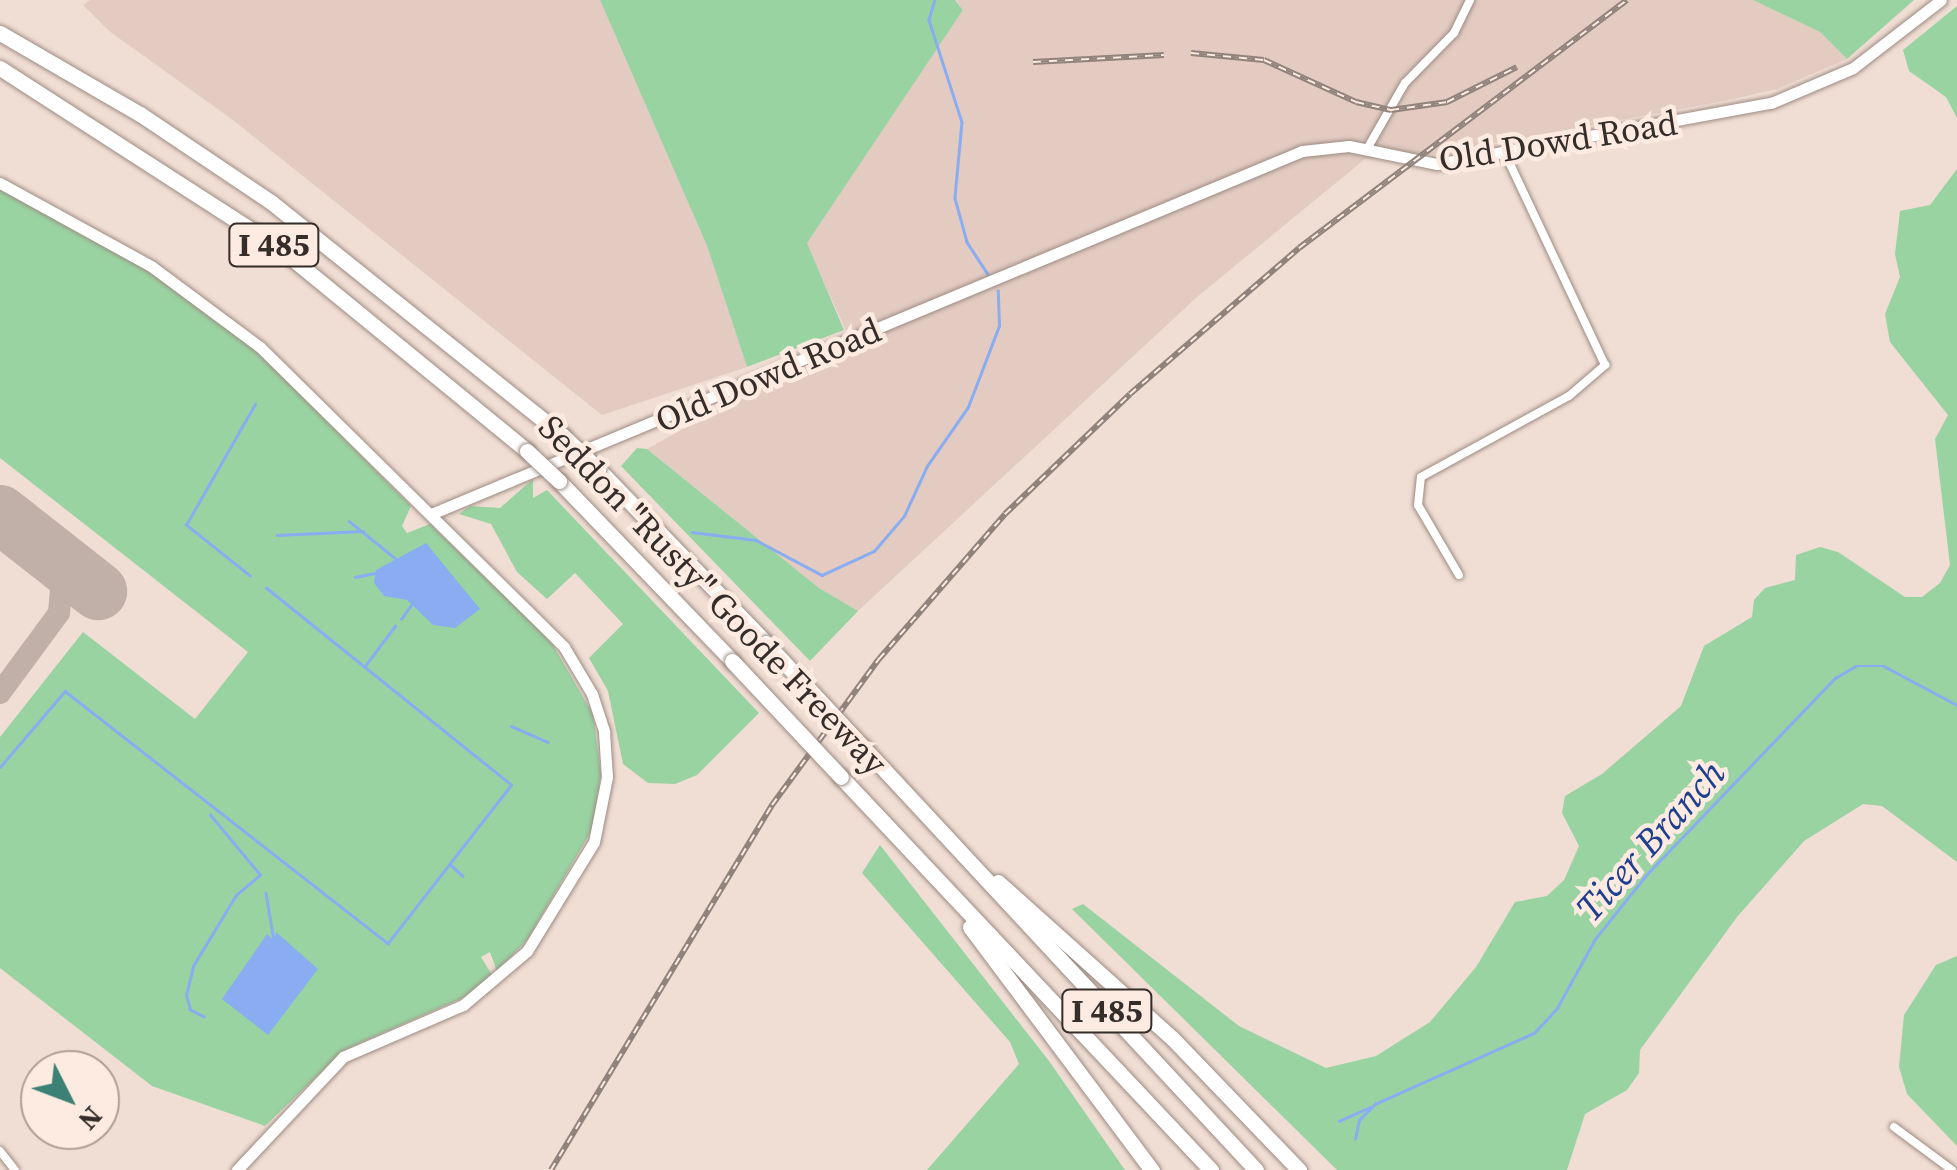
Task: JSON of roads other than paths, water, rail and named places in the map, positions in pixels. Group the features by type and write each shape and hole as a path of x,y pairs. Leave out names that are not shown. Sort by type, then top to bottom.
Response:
{"highway":[{"name":"Seddon \"Rusty\" Goode Freeway","path":"0,33 140,114 270,202 562,436 766,643 1256,1170"},
{"name":"Seddon \"Rusty\" Goode Freeway","path":"0,68 151,160 278,247 559,481 1211,1170"},
{"path":"961,850 1173,1039 1298,1168"},
{"path":"923,864 1152,1170"}],"street":[{"path":"1367,149 1406,83 1454,34 1470,0"},
{"name":"Old Dowd Road","path":"432,514 1289,155 1325,146 1367,149 1436,164 1792,96 1871,58 1941,0"},
{"path":"1459,575 1418,505 1421,477 1569,396 1605,365 1505,153"},
{"path":"0,182 150,266 230,322 432,514 564,647 584,678 606,753 601,820 576,877 498,981 463,1005 358,1048 296,1103 237,1170"},
{"path":"1894,1127 1952,1170"},
{"path":"0,1152 15,1170"}],"water":[{"path":"426,543 480,609 455,628 433,625 407,600 384,596 374,583 376,570"},
{"path":"276,932 318,969 268,1035 222,999 267,934 274,941"}],"waterway":[{"path":"935,0 929,20 962,122 955,198 967,242 988,274"},
{"path":"692,532 756,540 822,575 874,551 904,516 927,466 968,407 999,326 998,291"},
{"path":"250,576 186,525 255,404"},
{"path":"349,521 395,558"},
{"path":"277,535 363,531"},
{"path":"355,577 375,573"},
{"path":"0,767 65,691 388,943 511,785 266,588"},
{"path":"401,619 412,604"},
{"path":"365,666 395,626"},
{"name":"Ticer Branch","path":"1355,1139 1359,1120 1375,1104 1534,1033 1557,1008 1595,939 1647,874 1835,678 1856,666 1884,666 1957,705"},
{"path":"511,726 548,742"},
{"path":"204,1017 190,1010 186,995 193,966 236,895 260,875 210,815"},
{"path":"451,865 463,876"},
{"path":"266,893 274,941"},
{"path":"1339,1121 1370,1107"}],"railway":[{"path":"551,1170 772,805 879,659 1005,514 1130,394 1299,248 1627,0"},
{"path":"1191,53 1264,60 1356,102 1391,110 1447,102 1517,67"},
{"path":"1033,62 1164,55"}]}
